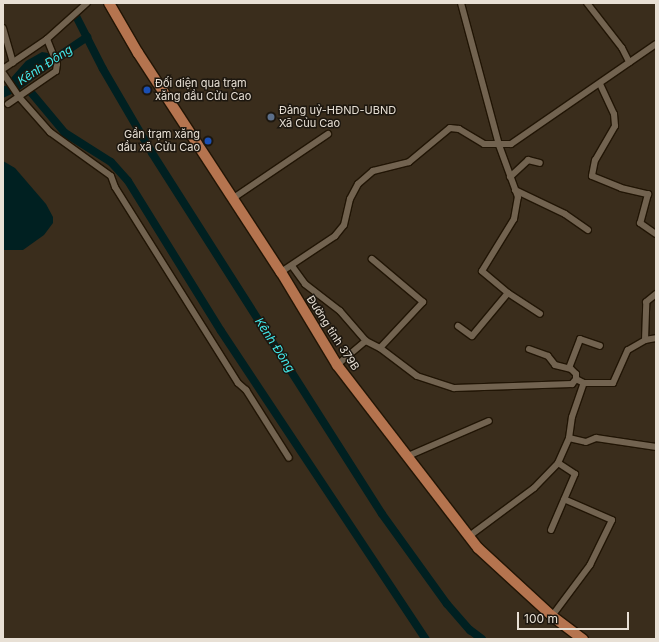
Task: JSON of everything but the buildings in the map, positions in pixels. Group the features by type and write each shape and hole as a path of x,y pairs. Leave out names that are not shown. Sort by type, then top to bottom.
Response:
{"main road":[{"name":"Đường tỉnh 379B","path":"110,3 138,53 281,272 337,365 408,456 468,537 552,616 583,639"}],"street":[{"path":"3,69 47,39 87,3"},
{"path":"461,3 499,145 518,197 514,219 482,271 508,293 540,314"},
{"path":"587,3 622,48 628,62"},
{"path":"3,28 13,63"},
{"path":"8,104 22,92 56,71 57,64 47,39"},
{"path":"281,272 335,236 344,226 350,199 358,184 373,171 409,162 450,128 459,129 484,144 511,144 656,44"},
{"path":"3,73 18,96 50,132 111,176 114,187 238,383 246,390 289,458"},
{"path":"600,84 614,114 615,126 595,160 592,176 621,188 648,194 640,223 656,234"},
{"path":"232,199 328,134"},
{"path":"510,177 528,160 540,164"},
{"path":"515,190 565,214 588,230"},
{"path":"372,259 423,302 380,348"},
{"path":"292,266 305,284 340,311 366,341 380,348 421,378 454,388 572,384 576,379 576,374 569,368 555,365 548,356 529,349"},
{"path":"458,326 472,336 508,293"},
{"path":"645,340 646,302 656,294"},
{"path":"576,379 584,383 613,383 628,350 645,340 656,338"},
{"path":"569,368 580,340 600,346"},
{"path":"337,365 366,341"},
{"path":"468,537 534,488 558,463 569,438 572,417 584,383"},
{"path":"408,456 489,421"},
{"path":"569,438 586,442 596,438 656,447"},
{"path":"551,530 575,474 558,463"},
{"path":"552,616 590,565 612,520 564,499"}],"water":[{"path":"42,52 48,53 56,63 18,91 3,98 3,87 13,81 11,78 26,61"},
{"path":"3,161 15,168 46,204 53,217 53,223 44,235 23,250 3,250"}],"waterway":[{"name":"Kênh Đông","path":"76,16 103,69 152,153 382,514 447,604 470,630 482,639"},
{"name":"Kênh Đông","path":"50,62 87,37"},
{"path":"29,90 65,133 111,162 128,181 221,331 426,639"}],"place":[{"name":"Đối diện qua trạm xăng dầu Cửu Cao","path":"147,90"},
{"name":"Đảng uỷ-HĐND-UBND Xã Củu Cao","path":"271,117"},
{"name":"Gần trạm xăng dầu xã Cửu Cao","path":"208,141"}]}
